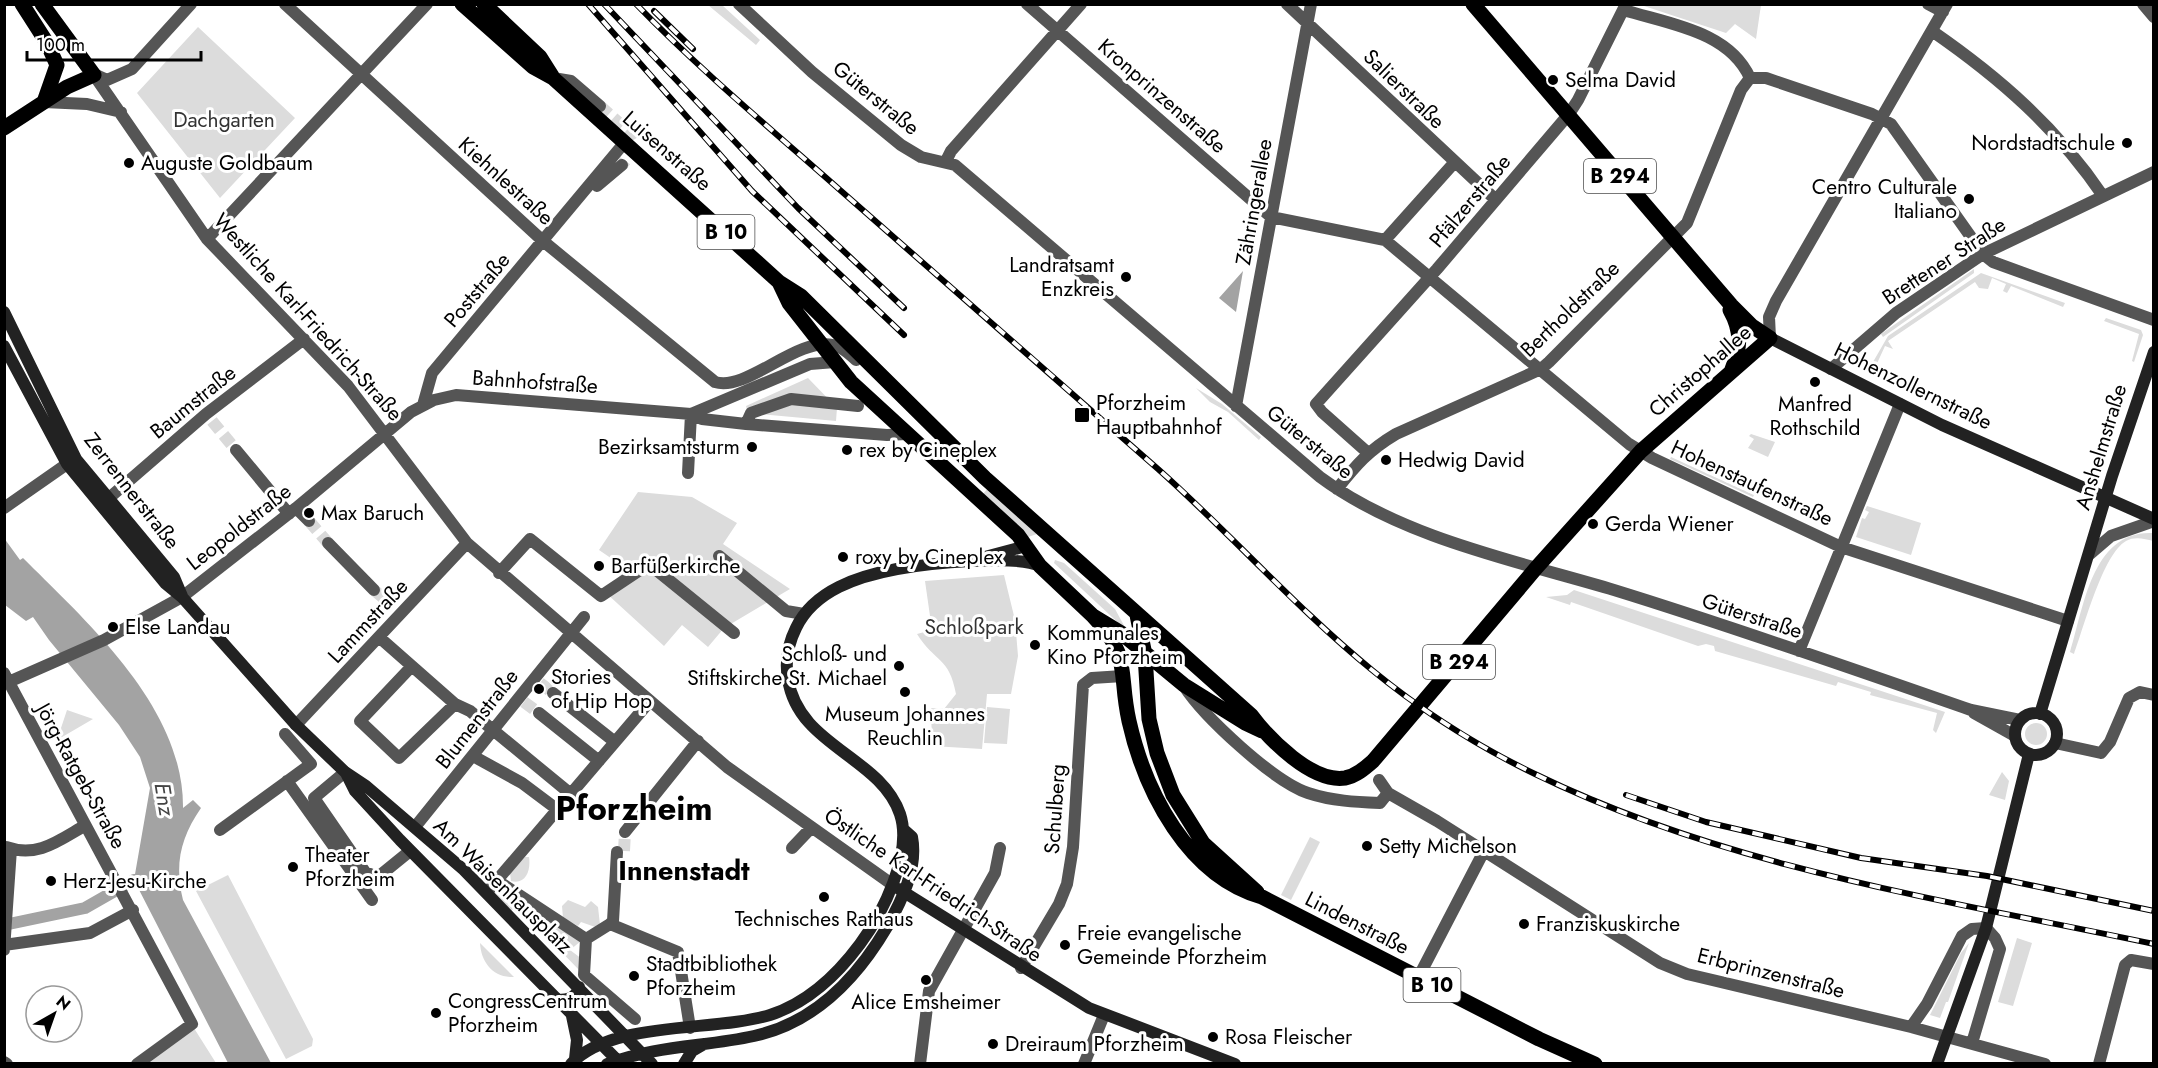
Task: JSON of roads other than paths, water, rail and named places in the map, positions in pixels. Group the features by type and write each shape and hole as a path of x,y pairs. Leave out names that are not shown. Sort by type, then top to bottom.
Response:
{"main road":[{"name":"Westliche Karl-Friedrich-Straße","path":"42,4 94,75"},
{"name":"Luisenstraße","path":"462,4 533,67 553,78 779,282 801,296 877,372"},
{"name":"Luisenstraße","path":"484,4 540,57 553,78"},
{"name":"Hohenzollernstraße","path":"1473,4 1717,290 1748,322 1770,338 1900,404 2154,520"},
{"path":"24,6 72,45"},
{"path":"24,6 57,64 45,102"},
{"path":"4,128 67,87 94,75"},
{"name":"Luisenstraße","path":"779,282 789,303 820,345"},
{"name":"Hohenzollernstraße","path":"1717,290 1735,319 1740,333 1738,352 1730,373"},
{"name":"Zerrennerstraße","path":"4,312 76,459 174,577 182,597"},
{"name":"Christophallee","path":"1264,731 1307,768 1330,777 1346,778 1373,761 1537,567 1641,451 1770,338"},
{"name":"B 10","path":"820,345 851,382 1010,528 1040,566 1093,616"},
{"name":"Zerrennerstraße","path":"4,346 67,464 165,583 182,597 296,725"},
{"name":"Anshelmstraße","path":"2040,714 2105,499 2154,352"},
{"name":"B 10","path":"877,372 958,453 1137,615 1145,655"},
{"path":"970,561 1026,546 1060,546"},
{"path":"572,1061 602,1044 627,1036 756,1019 805,999 838,970 861,944 892,885 899,864 903,829 895,804 880,783 822,737 798,709 789,684 787,662 793,633 804,614 829,593 868,576 903,568 970,561 1024,561 1040,566"},
{"name":"B 294","path":"1137,615 1251,714 1264,731"},
{"name":"B 294","path":"1093,616 1121,633 1176,679 1245,723 1264,731"},
{"name":"Lindenstraße","path":"1093,616 1119,649 1127,713 1140,757 1175,829 1208,868 1244,892 1262,897 1539,1039 1594,1064"},
{"name":"Lindenstraße","path":"1145,655 1146,696 1157,753 1185,817 1209,849 1262,897"},
{"path":"1146,696 1156,678 1161,676 1176,679 1190,674 1194,671 1194,664"},
{"path":"2040,714 2053,722 2057,734 2055,743 2043,754 2029,754 2020,748 2015,736 2020,720 2029,715 2040,714"},
{"name":"Am Waisenhausplatz","path":"296,725 345,772 414,827 487,892 652,1064"},
{"path":"1937,1064 1986,928 2029,754"},
{"name":"Am Waisenhausplatz","path":"345,772 355,791 410,851 602,1044 615,1062"},
{"path":"615,1062 641,1052 774,1030 815,1009 849,981 888,926 904,893 912,868 912,837 903,829"},
{"name":"Östliche Karl-Friedrich-Straße","path":"892,885 1021,968 1104,1015 1235,1064"},
{"path":"558,1000 568,1000 576,996 579,987"},
{"path":"571,1014 577,1040 572,1061"},
{"path":"684,1064 692,1052 705,1043"}],"street":[{"path":"94,75 107,80 132,69 191,4"},
{"name":"Kiehnlestraße","path":"285,4 543,241 715,382 730,384 801,350 820,345"},
{"path":"207,239 427,4"},
{"name":"Kronprinzenstraße","path":"1027,4 1271,217"},
{"path":"946,161 951,152 1081,4"},
{"name":"Salierstraße","path":"1287,4 1496,200"},
{"name":"Zähringerallee","path":"1236,406 1311,4"},
{"path":"1928,4 1945,8"},
{"path":"2143,4 2154,17"},
{"name":"Güterstraße","path":"744,6 812,72 902,146 921,157 946,161 955,165 1236,406 1337,489 1391,519 1799,651 1971,710 2020,720"},
{"path":"1625,7 1719,42 1738,57 1750,78 1766,78 1882,118 1901,135 1983,254 1996,264 2154,320"},
{"name":"Pfälzerstraße","path":"1316,404 1430,278 1569,114 1625,7"},
{"name":"Christophallee","path":"1770,338 1769,317 1776,301 1945,8"},
{"path":"1932,31 1976,62 2027,105 2073,155 2103,196"},
{"name":"Westliche Karl-Friedrich-Straße","path":"94,75 207,239 348,386 386,433 467,543 499,573 638,690"},
{"path":"553,78 572,81 600,106"},
{"name":"Bertholdstraße","path":"1337,489 1367,452 1396,434 1541,369 1689,219 1741,90 1750,78"},
{"path":"45,102 87,104 121,112"},
{"name":"Poststraße","path":"423,405 432,372 625,142"},
{"name":"Pfälzerstraße","path":"1385,240 1454,163"},
{"name":"Poststraße","path":"573,206 622,165"},
{"name":"Brettener Straße","path":"1831,369 1896,314 1983,254 2154,172"},
{"name":"Hohenstaufenstraße","path":"1271,217 1385,240 1641,451 1841,547 2068,621"},
{"name":"Baumstraße","path":"109,498 304,339"},
{"path":"810,364 819,353 820,345 839,346 877,372"},
{"name":"Bahnhofstraße","path":"692,414 810,364 834,362"},
{"name":"Bahnhofstraße","path":"386,433 423,405 456,395 692,414 702,419 746,424 887,435 906,434"},
{"path":"746,424 751,413 791,399 858,406"},
{"name":"Güterstraße","path":"1316,404 1367,452"},
{"path":"1799,651 1900,404"},
{"path":"688,473 692,414"},
{"name":"Leopoldstraße","path":"6,680 106,639 182,597 292,511 386,433"},
{"path":"236,450 292,511 309,521"},
{"path":"4,507 67,464"},
{"name":"Anshelmstraße","path":"2090,554 2111,536 2154,520"},
{"path":"499,573 530,539 602,596 649,564 734,633"},
{"path":"328,543 374,590"},
{"name":"Lammstraße","path":"296,725 380,638 398,611 467,543"},
{"path":"719,556 786,611 804,614"},
{"path":"570,634 584,617"},
{"name":"Blumenstraße","path":"414,827 537,681 570,634"},
{"path":"380,638 455,704 470,711 572,795"},
{"path":"412,666 360,721 399,758 455,704"},
{"name":"Schulberg","path":"1021,968 1059,903 1067,884 1073,847 1083,685 1092,678 1123,676"},
{"path":"1176,679 1203,712 1296,788 1333,799 1358,802 1380,803 1388,793"},
{"name":"Jörg-Ratgeb-Straße","path":"6,680 192,1023 137,1064"},
{"name":"Östliche Karl-Friedrich-Straße","path":"638,690 727,767 754,784 811,828 865,861 892,885"},
{"path":"2055,743 2101,753 2110,742 2129,698 2140,692 2154,695"},
{"path":"553,693 615,742"},
{"path":"487,892 650,701"},
{"name":"Güterstraße","path":"1971,710 2015,736"},
{"path":"539,713 599,761"},
{"path":"220,830 311,764 285,734"},
{"path":"625,832 698,741"},
{"path":"473,756 522,783 558,810"},
{"path":"522,783 535,765"},
{"path":"345,772 314,798 365,872 378,877 410,851"},
{"name":"Erbprinzenstraße","path":"1379,780 1388,793 1647,954 1678,970 1911,1027 2044,1064"},
{"path":"287,781 372,900"},
{"path":"4,950 8,848 33,852 45,849 84,826"},
{"path":"792,848 811,828"},
{"path":"920,1064 929,991 995,873 1000,848"},
{"path":"620,851 613,921 678,952 690,1028"},
{"path":"1418,978 1484,851"},
{"path":"498,881 586,939"},
{"path":"5,941 90,933 131,907"},
{"path":"586,939 615,921"},
{"path":"1911,1027 1927,1004 1962,936 1972,929 1986,928 1995,938 2000,949 1968,1042"},
{"path":"586,939 584,975 635,1019"},
{"path":"2099,1064 2125,965 2131,960 2154,964"},
{"path":"1084,1064 1104,1015"}],"water":[{"path":"1243,271 1236,312 1219,298"},
{"name":"Enz","path":"4,538 20,560 23,558 76,611 128,670 150,702 168,736 179,771 183,808 193,800 201,808 188,830 181,851 179,875 183,900 271,1063 228,1063 134,880 150,788 140,757 119,725 49,640 33,617 26,621 5,605"}],"waterway":[{"path":"4,925 85,908 134,880 150,880"}],"tunnel":[{"path":"600,106 629,132 635,142 631,153 622,165"},
{"path":"212,421 236,450"},
{"path":"309,521 328,543"},
{"path":"374,590 394,607"},
{"path":"540,683 553,693"},
{"path":"524,702 539,713"},
{"path":"624,851 625,832"}],"railway":[{"path":"588,4 752,191 904,335"},
{"path":"604,4 798,208 904,308"},
{"path":"636,4 736,99 1158,469 1344,646 1410,700 1450,727 1535,774 1608,806 1684,834 1838,878 2154,944"},
{"path":"654,11 693,49"},
{"path":"1626,795 1706,822 1861,858 1987,876 2154,911"}],"place":[{"name":"Selma David","path":"1553,80"},
{"name":"Nordstadtschule","path":"2127,143"},
{"name":"Auguste Goldbaum","path":"129,163"},
{"name":"Centro Culturale Italiano","path":"1969,199"},
{"name":"Landratsamt Enzkreis","path":"1126,277"},
{"name":"Manfred Rothschild","path":"1815,382"},
{"name":"Pforzheim Hauptbahnhof","path":"1082,415"},
{"name":"Bezirksamtsturm","path":"752,447"},
{"name":"rex by Cineplex","path":"847,450"},
{"name":"Hedwig David","path":"1386,460"},
{"name":"Max Baruch","path":"309,513"},
{"name":"Gerda Wiener","path":"1593,524"},
{"name":"roxy by Cineplex","path":"843,557"},
{"name":"Barfüßerkirche","path":"599,566"},
{"name":"Else Landau","path":"113,627"},
{"name":"Kommunales Kino Pforzheim","path":"1035,645"},
{"name":"Schloß- und Stiftskirche St. Michael","path":"899,666"},
{"name":"Stories of Hip Hop","path":"539,689"},
{"name":"Museum Johannes Reuchlin","path":"905,692"},
{"name":"Setty Michelson","path":"1367,846"},
{"name":"Theater Pforzheim","path":"293,867"},
{"name":"Herz-Jesu-Kirche","path":"51,881"},
{"name":"Technisches Rathaus","path":"824,897"},
{"name":"Franziskuskirche","path":"1524,924"},
{"name":"Freie evangelische Gemeinde Pforzheim","path":"1065,945"},
{"name":"Stadtbibliothek Pforzheim","path":"634,976"},
{"name":"Alice Emsheimer","path":"926,980"},
{"name":"CongressCentrum Pforzheim","path":"436,1013"},
{"name":"Rosa Fleischer","path":"1213,1037"},
{"name":"Dreiraum Pforzheim","path":"993,1044"}],"district":[{"name":"Pforzheim","path":"634,808"},
{"name":"Innenstadt","path":"684,870"}],"park label":[{"name":"Dachgarten","path":"224,120"},
{"name":"Schloßpark","path":"974,627"}]}
